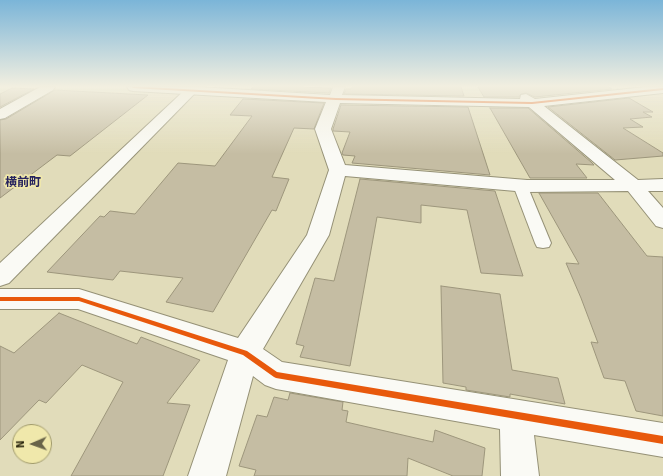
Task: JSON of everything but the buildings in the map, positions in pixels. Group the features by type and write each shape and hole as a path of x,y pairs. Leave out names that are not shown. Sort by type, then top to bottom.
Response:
{"street":[{"path":"0,115 10,109"},
{"path":"0,277 173,109"},
{"path":"207,476 245,353 318,235 338,170 323,129 331,109"},
{"path":"540,109 633,185 663,221"},
{"path":"338,170 520,185 663,185"},
{"path":"0,299 79,299 245,353 276,375 663,440"},
{"path":"516,416 520,476"}],"lane":[{"path":"520,185 543,243"}],"cycle path":[{"path":"0,299 79,299 245,353 276,375 663,440"}],"district":[{"name":"横前町","path":"23,183"}]}
